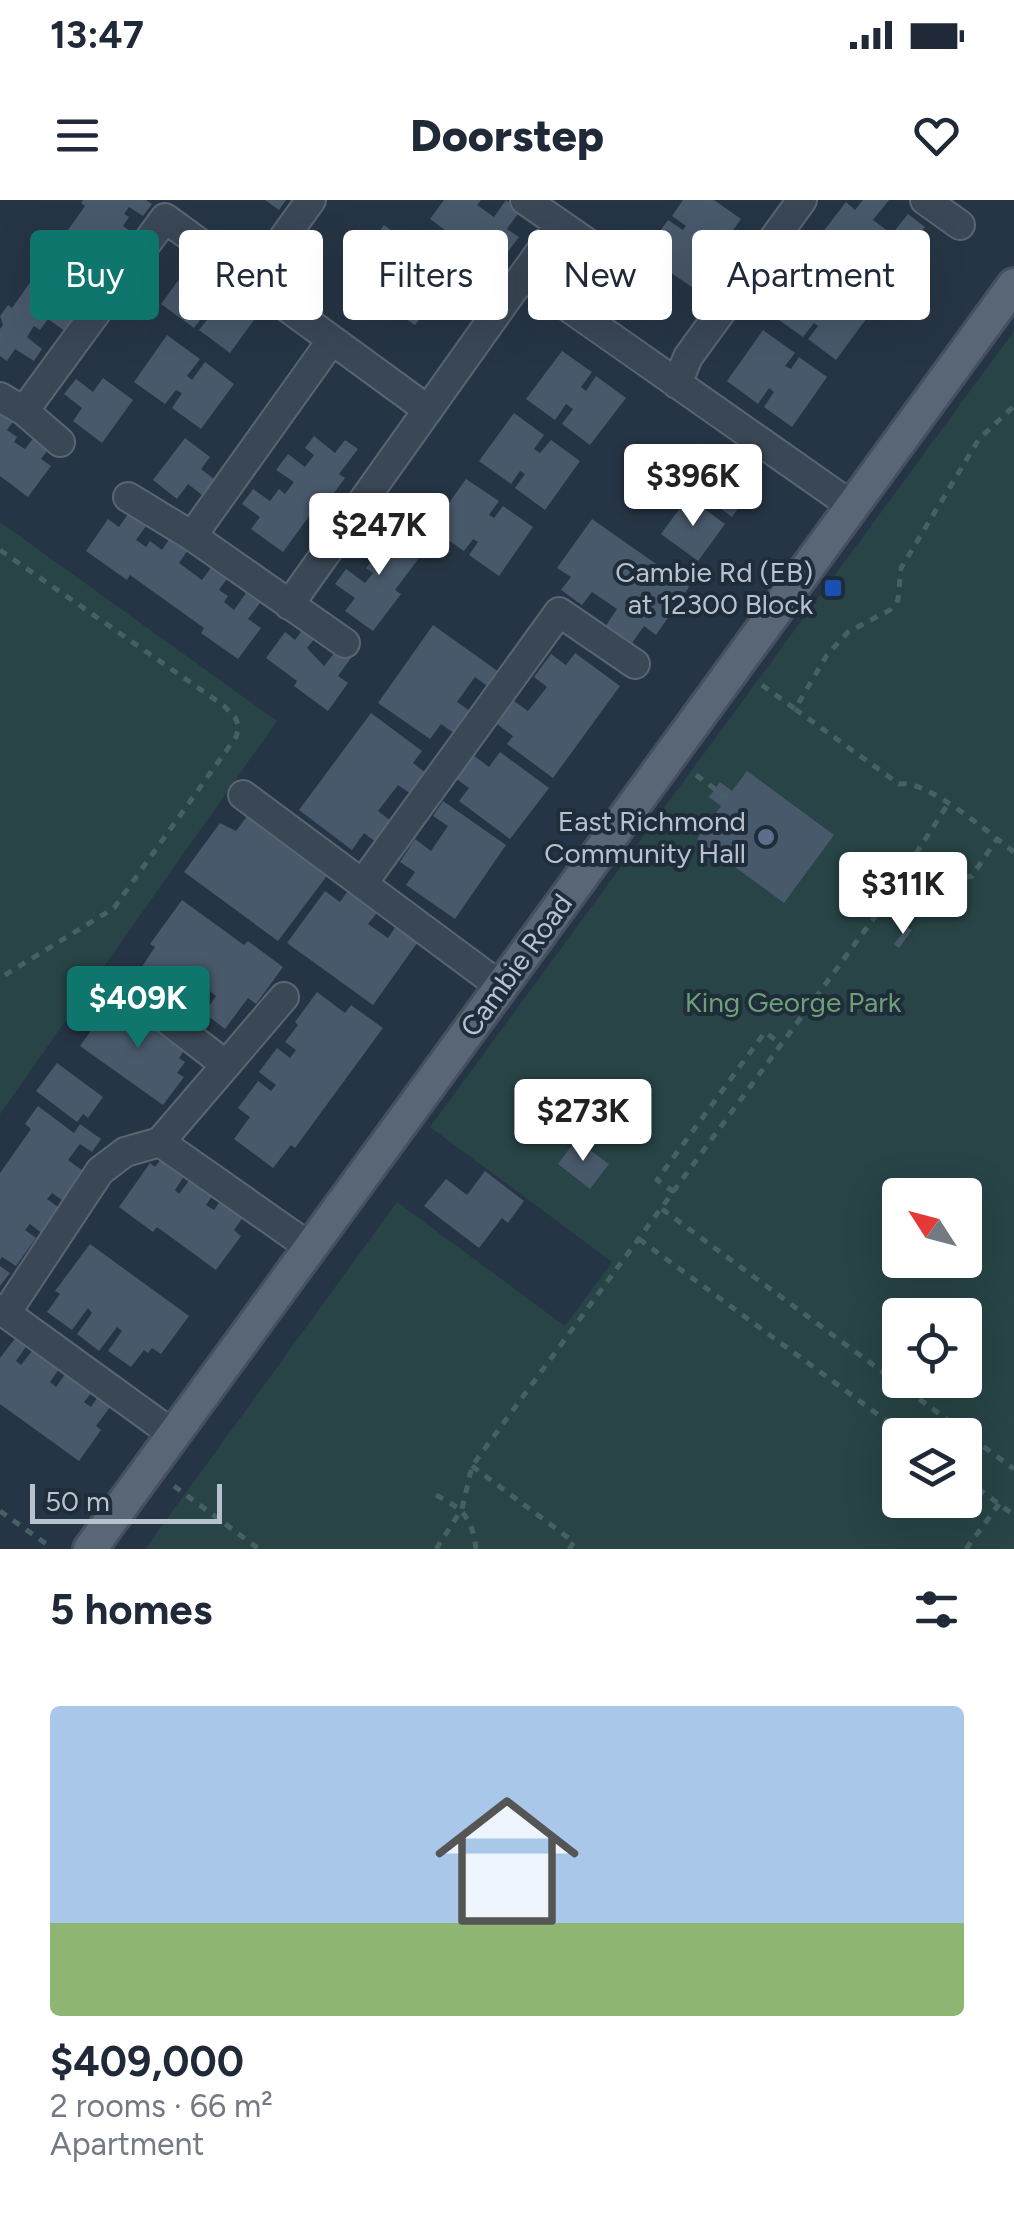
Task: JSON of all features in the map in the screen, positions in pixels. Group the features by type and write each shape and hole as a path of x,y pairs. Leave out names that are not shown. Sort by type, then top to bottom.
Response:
{"main road":[{"name":"Cambie Road","path":"90,1549 1014,285"}],"lane":[{"path":"290,230 312,200"},
{"path":"525,200 569,230"},
{"path":"677,384 688,356 802,200"},
{"path":"925,200 960,225"},
{"path":"60,442 12,404 166,218 182,230"},
{"path":"289,605 560,224"},
{"path":"524,276 852,506"},
{"path":"304,320 428,410"},
{"path":"192,536 332,340"},
{"path":"128,497 192,536 345,644"},
{"path":"362,883 559,612 635,664"},
{"path":"242,794 500,986"},
{"path":"174,1434 3,1311 100,1171 125,1152 160,1142 284,996"},
{"path":"138,997 226,1065"},
{"path":"160,1142 310,1248"}],"path":[{"path":"794,709 827,655 848,632 890,610 898,600 901,568 980,439 1014,406"},
{"path":"0,550 222,705 240,727 114,908 0,978"},
{"path":"762,685 899,784 910,782 948,804 1014,852"},
{"path":"696,775 726,798"},
{"path":"436,1549 462,1509 472,1466 879,911 948,804"},
{"path":"904,869 923,882 972,876 996,839"},
{"path":"674,1192 657,1180 660,1172 761,1034 766,1032 782,1044"},
{"path":"662,1209 1014,1469"},
{"path":"639,1239 883,1418"},
{"path":"472,1466 574,1542 569,1549"},
{"path":"174,1486 259,1549"},
{"path":"982,1491 1014,1515"},
{"path":"436,1495 462,1509 474,1534 476,1549"},
{"path":"966,1549 999,1504"},
{"path":"0,1511 52,1548"}],"green space":[{"name":"King George Park","path":"1014,331 1014,1549 145,1549 397,1202 565,1326 612,1262 430,1127"},
{"path":"0,522 277,721 0,1114"}],"building":[{"path":"146,200 152,204 143,216 129,207 124,214 129,217 123,226 129,230 68,230 85,206 81,203"},
{"path":"265,200 286,200 279,210"},
{"path":"444,200 481,200 477,205 494,217 506,200 520,211 507,229 519,237 508,252 508,230 445,230 430,219"},
{"path":"683,200 714,200 741,219 733,230 692,230 692,287 672,273 672,230 661,230 668,220 683,230 686,226 672,216"},
{"path":"863,200 889,200 873,220 887,230 824,230 846,202 855,210"},
{"path":"908,214 925,227 923,230 895,230"},
{"path":"179,280 179,317 161,304"},
{"path":"30,283 30,320 47,320 40,330 34,326 27,337 42,349 34,361 15,349 7,361 0,356 0,316 8,305 12,308"},
{"path":"49,320 74,320 66,332"},
{"path":"183,320 200,320 194,328"},
{"path":"207,320 254,320 230,353 199,330"},
{"path":"779,320 865,320 836,360 808,339 818,326 814,323 803,337"},
{"path":"763,330 795,353 785,366 791,369 799,357 827,377 792,427 764,407 774,392 769,388 758,404 727,381"},
{"path":"167,335 200,359 187,376 192,380 205,362 234,384 201,429 172,408 182,393 176,390 165,404 134,382"},
{"path":"562,351 592,372 581,387 586,391 596,376 626,398 590,445 562,424 573,409 566,404 555,420 526,399"},
{"path":"103,378 133,400 102,443 73,421 82,408 64,394 76,379 93,392"},
{"path":"0,401 18,415 7,430 17,437 14,442 25,449 38,432 53,443 41,459 51,466 28,497 0,476"},
{"path":"514,413 544,435 534,449 540,453 551,440 580,461 545,510 515,488 525,474 520,471 511,484 479,461"},
{"path":"314,436 335,453 345,440 358,449 339,474 345,478 315,519 310,515 283,552 251,529 260,517 242,504 253,489 270,501 279,489 285,494 294,482 276,470 288,454 305,467 314,455 305,448"},
{"path":"185,438 210,457 201,469 219,483 207,499 188,484 177,499 153,480"},
{"path":"702,443 756,483 732,517 678,477"},
{"path":"466,479 499,501 489,515 494,518 503,506 533,527 499,576 469,555 478,542 473,539 464,551 431,528"},
{"path":"688,497 725,524 698,561 661,534"},
{"path":"133,507 151,519 136,540 146,547 150,541 162,550 172,535 190,547 179,563 202,580 213,565 229,576 219,590 228,596 224,602 234,610 246,593 260,603 248,619 261,628 238,659 201,633 204,628 130,575 127,580 86,551 108,519 119,527"},
{"path":"592,519 689,587 656,635 644,626 630,646 605,627 617,609 592,592 582,605 561,590 571,577 557,568"},
{"path":"368,531 386,544 393,533 422,554 395,590 401,594 373,631 345,611 355,598 335,584 346,569 365,583 373,573 366,568 373,559 356,547"},
{"path":"307,624 319,633 307,648 324,666 338,648 351,658 338,676 348,683 328,711 294,686 297,681 266,658 285,632 295,640"},
{"path":"433,625 499,672 489,687 475,677 457,702 470,711 454,733 441,724 430,739 378,703"},
{"path":"575,653 620,686 553,778 507,744 513,736 497,724 514,701 528,711 547,687 534,677 551,654 566,665"},
{"path":"371,713 422,751 413,763 426,773 411,794 398,785 378,811 391,821 376,842 364,833 352,850 299,810"},
{"path":"500,752 549,788 510,839 459,801 469,788 455,778 473,755 489,767"},
{"name":"East Richmond Community Hall","path":"747,771 834,835 784,903 697,839 721,806 709,797 720,782 732,791"},
{"path":"443,801 506,845 455,919 406,885 415,872 400,862 415,839 431,851 448,826 433,816"},
{"path":"251,811 329,873 278,941 184,872 220,823 236,831"},
{"path":"349,889 379,910 368,924 388,938 398,923 420,939 373,1005 287,943 325,891 340,902"},
{"path":"182,900 244,945 248,941 283,967 256,1004 248,998 225,1029 204,1013 216,996 207,989 194,1007 172,990 184,974 175,968 163,984 141,968 155,947 150,944"},
{"path":"907,927 912,930 899,948 894,944"},
{"path":"317,992 345,1013 351,1005 383,1028 295,1148 291,1145 273,1168 234,1139 250,1117 238,1108 258,1081 271,1091 276,1085 259,1072 277,1048 290,1058 296,1050 285,1042"},
{"path":"123,998 146,1014 136,1028 145,1034 154,1021 188,1045 179,1058 185,1062 177,1073 184,1077 163,1105 80,1046 110,1004 115,1008"},
{"path":"57,1063 103,1097 88,1118 83,1114 77,1122 36,1091"},
{"path":"38,1106 74,1133 80,1124 101,1139 92,1152 80,1144 68,1160 83,1171 62,1200 52,1193 47,1199 61,1209 43,1234 30,1224 25,1230 36,1238 16,1266 2,1257 0,1260 0,1173 31,1129 25,1124"},
{"path":"576,1140 609,1164 590,1189 558,1164"},
{"path":"162,1158 185,1175 175,1190 179,1194 193,1175 215,1192 206,1205 214,1210 223,1197 246,1213 234,1230 241,1236 216,1270 157,1227 153,1232 119,1207 150,1163 155,1167"},
{"path":"485,1171 524,1201 508,1223 502,1218 479,1248 424,1206 446,1179 467,1195"},
{"path":"90,1244 189,1316 161,1354 152,1348 148,1353 144,1350 131,1367 108,1351 122,1331 117,1327 99,1351 77,1334 92,1313 88,1308 72,1330 47,1312 60,1294 55,1291"},
{"path":"0,1266 10,1273 0,1286"},
{"path":"17,1336 28,1344 16,1361 21,1365 35,1347 61,1366 50,1382 56,1387 66,1373 92,1392 84,1402 91,1407 97,1398 110,1407 96,1426 101,1430 79,1461 0,1404 0,1358"}],"place":[{"name":"Cambie Rd (EB) at 12300 Block","path":"833,588"},
{"name":"East Richmond Community Hall","path":"766,837"}]}
